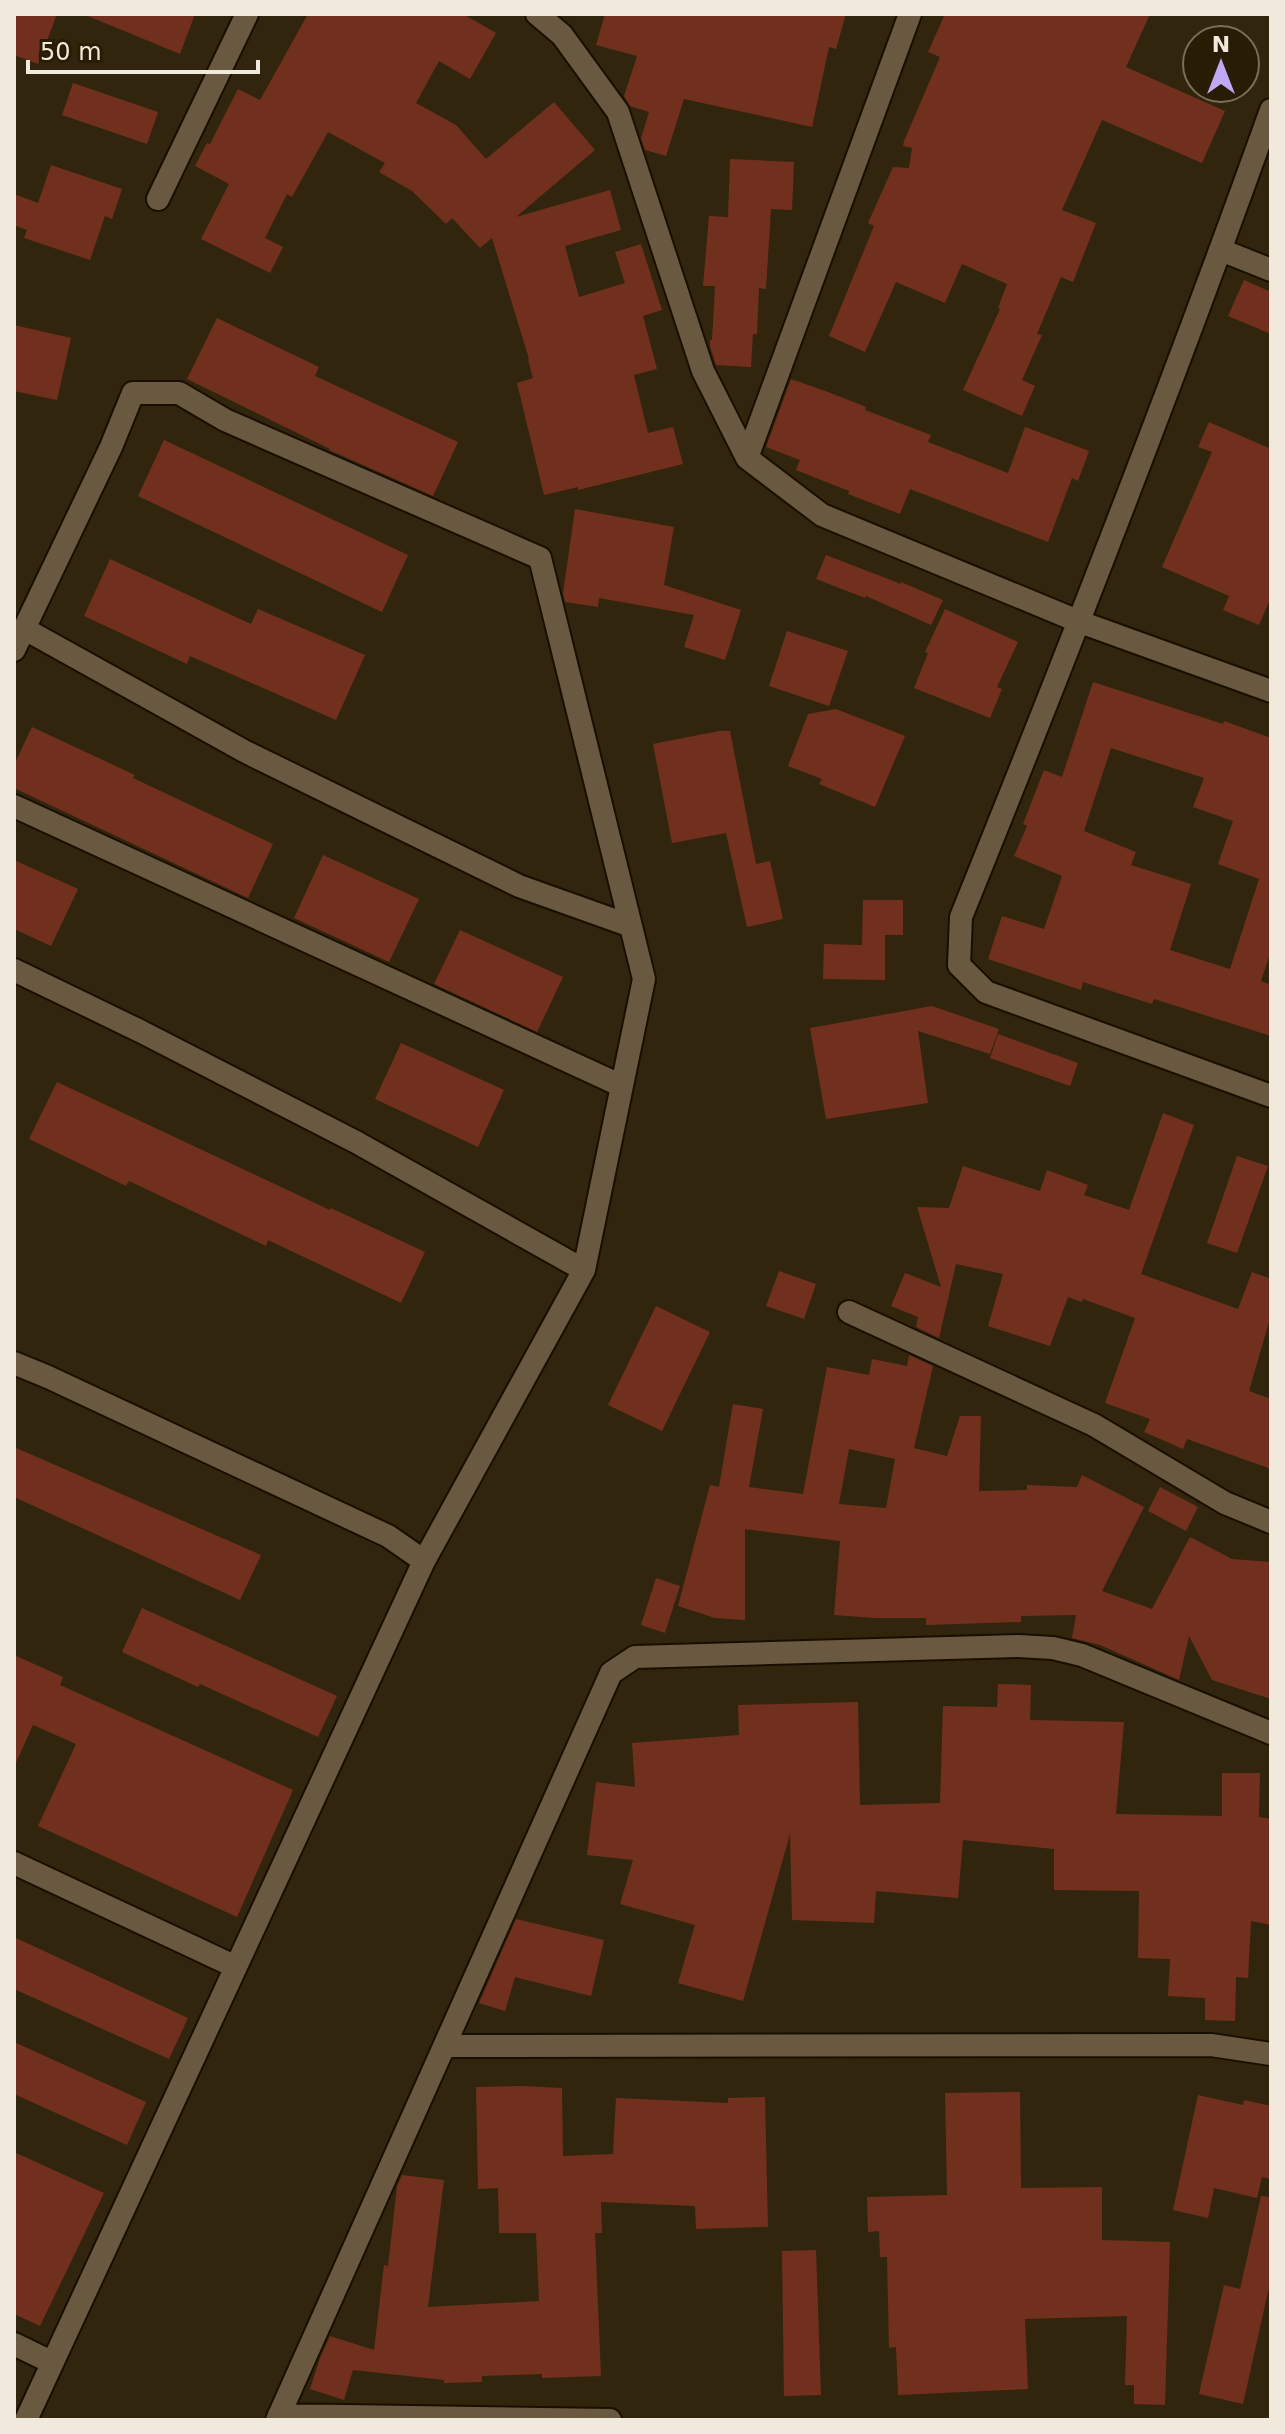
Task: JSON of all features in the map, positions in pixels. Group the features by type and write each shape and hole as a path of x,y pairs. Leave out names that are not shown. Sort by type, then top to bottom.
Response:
{"street":[{"path":"158,199 247,14"},
{"path":"537,14 562,35 618,112 703,371 747,458 822,515 1080,622 1271,691"},
{"path":"747,458 910,14"},
{"path":"1271,110 1080,622 961,917 959,965 986,992 1271,1096"},
{"path":"1221,250 1271,270"},
{"path":"14,650 111,447 133,393 179,393 225,420 540,558 644,979 584,1270 424,1561 26,2420"},
{"path":"23,628 244,751 519,886 631,926"},
{"path":"14,806 622,1086"},
{"path":"14,970 356,1142 584,1270"},
{"path":"849,1312 1094,1425 1225,1503 1271,1522"},
{"path":"14,1363 388,1536 424,1561"},
{"path":"610,2420 278,2417 611,1673 635,1657 1018,1646 1053,1648 1082,1655 1271,1733"},
{"path":"14,1863 236,1967"},
{"path":"446,2046 1211,2045 1271,2054"},
{"path":"14,2344 51,2362"}],"building":[{"path":"14,14 57,14 38,64 14,55"},
{"path":"83,14 195,14 180,54"},
{"path":"308,14 463,14 496,33 470,79 439,61 416,103 456,125 486,159 554,102 595,150 516,217 610,190 621,230 565,246 579,297 625,283 615,252 641,244 662,310 643,316 657,369 634,375 648,433 673,427 683,464 578,490 578,487 544,495 517,383 533,378 492,238 480,248 452,218 446,224 412,191 379,172 385,163 328,132 292,197 287,194 265,238 283,247 270,273 201,239 229,184 195,166 238,89 260,100"},
{"path":"605,14 846,14 836,49 829,47 812,127 684,99 666,156 645,150 641,138 649,112 630,106 624,96 637,56 596,45"},
{"path":"945,14 1150,14 1126,67 1181,91 1181,104 1209,104 1225,111 1202,163 1102,120 1062,210 1096,223 1073,282 1061,277 1037,334 1042,335 1022,380 1035,386 1022,416 963,390 1000,309 1007,284 962,264 945,303 896,282 865,352 829,336 874,226 868,223 893,167 909,168 912,148 903,146 904,141 940,57 928,52"},
{"path":"73,83 158,112 147,144 62,115"},
{"path":"730,159 794,162 792,210 771,209 766,289 759,288 757,334 753,334 751,367 716,365 710,346 715,286 703,286 709,216 728,217"},
{"path":"51,165 122,189 112,219 105,216 90,260 24,238 27,230 14,225 14,194 38,203"},
{"path":"1244,280 1271,292 1271,334 1228,316"},
{"path":"217,318 319,367 315,376 458,442 433,496 329,450 187,379"},
{"path":"14,325 71,338 57,400 14,391"},
{"path":"791,379 931,435 928,442 1008,473 1025,427 1089,451 1078,481 1072,478 1048,542 910,489 900,514 796,470 800,460 766,447"},
{"path":"1209,422 1271,449 1271,597 1259,625 1223,610 1229,596 1162,567 1212,452 1198,447"},
{"path":"164,440 408,555 382,612 138,496"},
{"path":"575,509 674,527 664,585 741,610 725,660 684,647 694,615 599,598 598,607 565,602 563,593"},
{"path":"826,555 943,600 931,625 866,596 816,579"},
{"path":"110,559 251,624 258,609 365,655 336,720 190,656 187,664 84,616"},
{"path":"945,609 1018,642 997,687 1002,689 990,718 914,688 928,653 925,652"},
{"path":"787,631 848,651 829,706 769,686"},
{"path":"1093,682 1271,738 1271,951 1261,981 1271,985 1271,1036 1154,999 1152,1004 1083,982 1081,990 988,959 1002,916 1044,929 1062,876 1014,856 1044,770 1062,777","holes":["1111,748 1204,778 1193,807 1233,821 1218,864 1259,879 1230,969 1170,950 1191,884 1131,865 1136,852 1084,831"]},
{"path":"836,709 905,736 875,807 819,784 822,779 788,766 808,714"},
{"path":"32,727 273,844 248,898 14,788 14,765"},
{"path":"730,731 756,864 770,861 783,919 747,927 726,833 672,843 653,744"},
{"path":"323,855 419,899 389,962 294,918"},
{"path":"14,860 78,889 51,946 14,929"},
{"path":"863,900 903,900 903,935 885,935 885,980 823,979 824,944 862,945"},
{"path":"460,930 563,977 537,1032 434,984"},
{"path":"932,1006 999,1029 990,1054 918,1031 928,1103 826,1119 810,1028"},
{"path":"998,1034 1078,1063 1070,1086 990,1058"},
{"path":"401,1043 504,1090 478,1147 375,1099"},
{"path":"57,1082 425,1252 401,1303 268,1240 266,1246 129,1181 126,1186 29,1139"},
{"path":"1163,1113 1194,1125 1141,1274 1238,1309 1252,1272 1271,1279 1271,1315 1249,1391 1271,1399 1271,1469 1187,1439 1183,1449 1144,1432 1150,1419 1105,1403 1135,1318 1083,1299 1082,1302 1068,1297 1050,1346 988,1326 1003,1274 956,1264 939,1338 916,1327 918,1317 891,1306 905,1273 941,1287 917,1207 949,1208 963,1166 1040,1191 1047,1170 1088,1185 1084,1195 1129,1210"},
{"path":"1237,1156 1268,1166 1237,1253 1207,1243"},
{"path":"779,1271 816,1284 804,1319 766,1306"},
{"path":"656,1306 710,1332 662,1431 608,1405"},
{"path":"909,1355 933,1366 914,1448 947,1456 960,1416 981,1416 979,1491 1027,1490 1027,1485 1077,1487 1082,1475 1144,1507 1102,1591 1152,1609 1190,1537 1232,1559 1271,1562 1271,1699 1212,1680 1189,1636 1179,1680 1100,1645 1072,1638 1076,1615 1021,1616 1021,1622 926,1625 926,1618 834,1615 840,1541 745,1529 745,1620 715,1618 678,1606 710,1485 719,1487 733,1404 763,1409 749,1487 803,1494 827,1367 869,1375 872,1359 907,1366","holes":["849,1449 895,1459 886,1508 839,1504"]},
{"path":"14,1447 261,1555 240,1600 14,1497"},
{"path":"1160,1487 1198,1507 1186,1531 1148,1511"},
{"path":"656,1578 680,1586 665,1633 641,1625"},
{"path":"142,1608 337,1696 318,1737 122,1652"},
{"path":"14,1655 63,1677 60,1685 293,1790 237,1917 38,1826 76,1744 33,1725 14,1767"},
{"path":"998,1684 1031,1685 1030,1720 1124,1722 1116,1814 1222,1816 1222,1773 1260,1773 1259,1817 1271,1819 1271,1925 1251,1921 1248,1978 1236,1977 1235,2021 1205,2020 1205,1998 1168,1996 1170,1959 1138,1958 1139,1891 1054,1890 1054,1849 963,1840 958,1898 876,1891 874,1923 792,1920 790,1834 743,2001 678,1983 695,1925 620,1904 633,1860 587,1855 596,1782 635,1787 632,1743 739,1735 738,1705 858,1702 860,1805 940,1803 943,1706 997,1707"},
{"path":"516,1919 604,1940 591,1996 515,1977 505,2011 479,2003"},
{"path":"14,1937 188,2018 169,2059 14,1989"},
{"path":"14,2042 146,2102 127,2145 14,2094"},
{"path":"476,2087 562,2088 563,2156 613,2154 616,2098 728,2103 728,2098 765,2097 768,2227 696,2229 695,2206 601,2202 602,2233 595,2233 601,2376 482,2376 482,2382 444,2383 444,2380 353,2370 344,2400 310,2389 330,2336 374,2350 384,2265 388,2266 397,2186 402,2175 444,2180 428,2307 539,2301 536,2233 499,2233 498,2188 478,2189"},
{"path":"1020,2092 1021,2188 1102,2187 1102,2240 1170,2242 1165,2405 1134,2404 1134,2385 1125,2385 1127,2316 1025,2319 1028,2389 898,2395 896,2347 889,2348 887,2257 880,2257 879,2231 868,2232 867,2197 947,2195 945,2093"},
{"path":"1198,2095 1243,2105 1244,2100 1271,2106 1271,2179 1262,2177 1257,2198 1214,2188 1208,2218 1173,2210"},
{"path":"14,2152 104,2193 40,2326 14,2314"},
{"path":"1261,2196 1271,2197 1271,2278 1243,2404 1199,2394 1224,2285 1240,2289"},
{"path":"816,2250 821,2395 784,2396 782,2251"}]}
